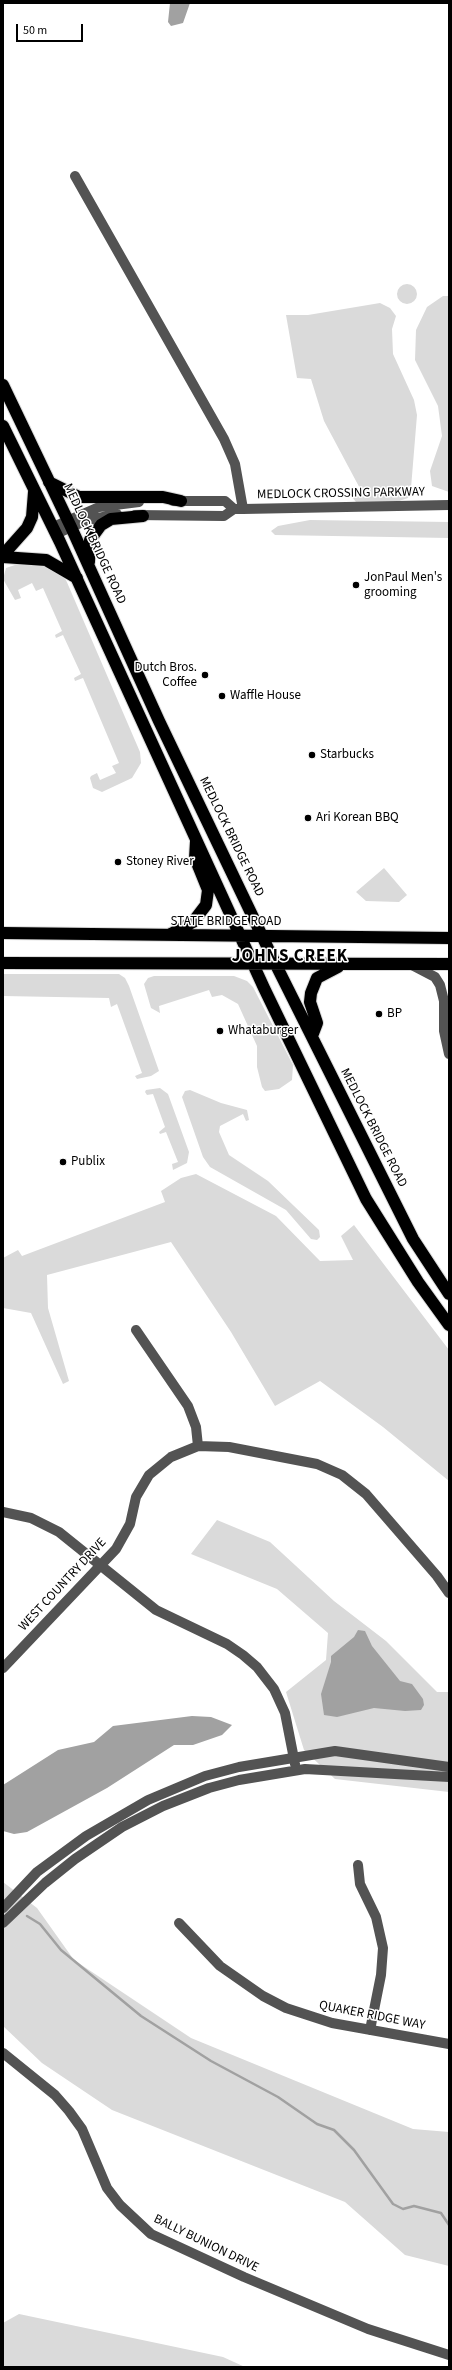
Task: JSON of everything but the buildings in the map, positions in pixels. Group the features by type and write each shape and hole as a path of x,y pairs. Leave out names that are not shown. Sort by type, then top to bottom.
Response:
{"highway":[{"name":"MEDLOCK BRIDGE ROAD","path":"3,385 70,524 159,721 276,965 413,1239 449,1294"},
{"path":"3,426 54,530 253,965 366,1199 418,1282 449,1325"},
{"path":"50,482 79,497 163,497 181,501"},
{"path":"3,556 22,535 32,517 34,489"},
{"path":"90,568 90,540 101,525 111,519 143,516"},
{"path":"3,556 46,560 76,578"},
{"path":"168,935 193,922 206,905 208,890 194,858 196,838"},
{"name":"STATE BRIDGE ROAD","path":"3,933 449,938"},
{"path":"3,963 253,965 449,964"},
{"path":"312,1036 317,1023 310,1002 314,985 322,974 341,965"}],"street":[{"path":"75,176 224,439 235,464 239,509"},
{"name":"MEDLOCK CROSSING PARKWAY","path":"54,530 70,524 99,508 114,504 181,501 225,502 239,509"},
{"name":"MEDLOCK CROSSING PARKWAY","path":"70,524 112,515 224,516 239,509 449,505"},
{"path":"412,964 435,977 440,985 444,1001 444,1031 449,1054"},
{"path":"444,1001 449,986"},
{"path":"136,1330 188,1406 196,1427 198,1446"},
{"name":"WEST COUNTRY DRIVE","path":"3,1668 101,1566 124,1537 136,1497 149,1475 171,1456 198,1446 229,1447 317,1464 342,1475 366,1494 437,1576 449,1593"},
{"path":"3,1512 31,1518 44,1523 59,1532 156,1610 227,1644 256,1667 274,1689 285,1713 296,1770"},
{"path":"3,1908 37,1872 58,1854 148,1800 205,1776 335,1751 449,1767"},
{"path":"3,1923 45,1883 75,1859 122,1827 163,1806 208,1788 239,1780 296,1770 342,1770 449,1777"},
{"path":"358,1865 360,1884 376,1917 383,1948 381,1975 370,2030"},
{"name":"QUAKER RIDGE WAY","path":"179,1922 220,1966 263,1996 310,2017 370,2030 449,2044"},
{"name":"BALLY BUNION DRIVE","path":"3,2053 55,2095 69,2111 82,2129 107,2188 120,2205 151,2234 244,2277 368,2329 449,2355"}],"shaded area":[{"path":"170,3 190,3 183,23 171,26 168,22"},
{"path":"403,284 411,284 417,290 417,298 411,304 403,304 397,298 397,290"},
{"path":"443,296 449,296 449,492 432,486 430,471 442,436 438,406 415,360 416,330 427,307"},
{"path":"380,303 390,308 396,316 392,329 393,354 414,400 417,415 411,488 408,498 396,502 356,502 351,496 364,496 324,421 311,379 297,378 286,315 308,315"},
{"path":"310,520 449,522 449,538 275,535 271,531 278,526"},
{"path":"28,563 48,564 66,580 140,752 141,763 132,778 102,792 93,788 90,778 91,776 97,773 100,780 116,773 112,766 119,763 83,678 75,681 74,678 81,674 63,635 56,638 55,635 62,631 43,588 36,591 32,583 18,590 21,598 15,600 3,579 6,568"},
{"path":"384,868 407,895 399,902 366,901 356,892"},
{"path":"3,974 119,974 125,978 129,986 159,1071 151,1076 137,1079 135,1076 142,1073 117,1004 111,1007 109,998 3,996"},
{"path":"154,976 234,976 247,981 253,987 293,1065 292,1080 279,1089 265,1091 262,1087 257,1067 257,1046 238,1004 222,995 212,997 209,990 159,1006 160,1013 151,1008 144,984 148,978"},
{"path":"160,1088 168,1094 189,1152 187,1163 173,1170 172,1164 178,1162 166,1132 160,1134 159,1132 165,1127 153,1094 147,1095 145,1092 146,1090"},
{"path":"190,1090 221,1103 247,1110 249,1120 246,1121 243,1114 220,1126 219,1132 229,1155 268,1181 319,1230 320,1237 317,1240 311,1239 286,1210 210,1167 203,1157 182,1097 185,1091"},
{"path":"196,1174 276,1216 320,1261 353,1260 341,1236 354,1225 449,1350 449,1481 383,1427 320,1381 275,1406 231,1332 171,1242 47,1275 48,1308 69,1381 63,1384 31,1313 3,1308 3,1258 18,1250 22,1256 165,1202 161,1191 181,1178"},
{"path":"217,1520 270,1542 334,1601 386,1641 437,1692 449,1692 449,1792 335,1779 304,1750 286,1692 326,1660 328,1633 277,1589 191,1554"},
{"path":"358,1630 365,1631 372,1646 400,1681 412,1684 423,1699 424,1705 421,1710 405,1711 374,1708 337,1717 324,1715 321,1694 331,1662 331,1656 354,1637"},
{"path":"192,1716 211,1717 232,1725 222,1735 193,1745 174,1745 107,1788 27,1832 14,1834 3,1831 3,1785 58,1750 94,1742 113,1726"},
{"path":"3,1882 37,1908 74,1960 191,2038 413,2129 449,2132 449,2266 405,2255 345,2202 112,2110 42,2063 3,2026"},
{"path":"19,2314 223,2357 245,2367 3,2367 3,2323"}],"waterway":[{"path":"27,1916 40,1924 61,1950 141,2016 211,2061 278,2097 317,2124 334,2130 354,2150 393,2204 403,2209 414,2206 441,2213 449,2225"}],"place":[{"name":"JonPaul Men's grooming","path":"356,585"},
{"name":"Dutch Bros. Coffee","path":"205,675"},
{"name":"Waffle House","path":"222,696"},
{"name":"Starbucks","path":"312,755"},
{"name":"Ari Korean BBQ","path":"308,818"},
{"name":"Stoney River","path":"118,862"},
{"name":"BP","path":"379,1014"},
{"name":"Whataburger","path":"220,1031"},
{"name":"Publix","path":"63,1162"}],"district":[{"name":"JOHNS CREEK","path":"290,957"}]}
